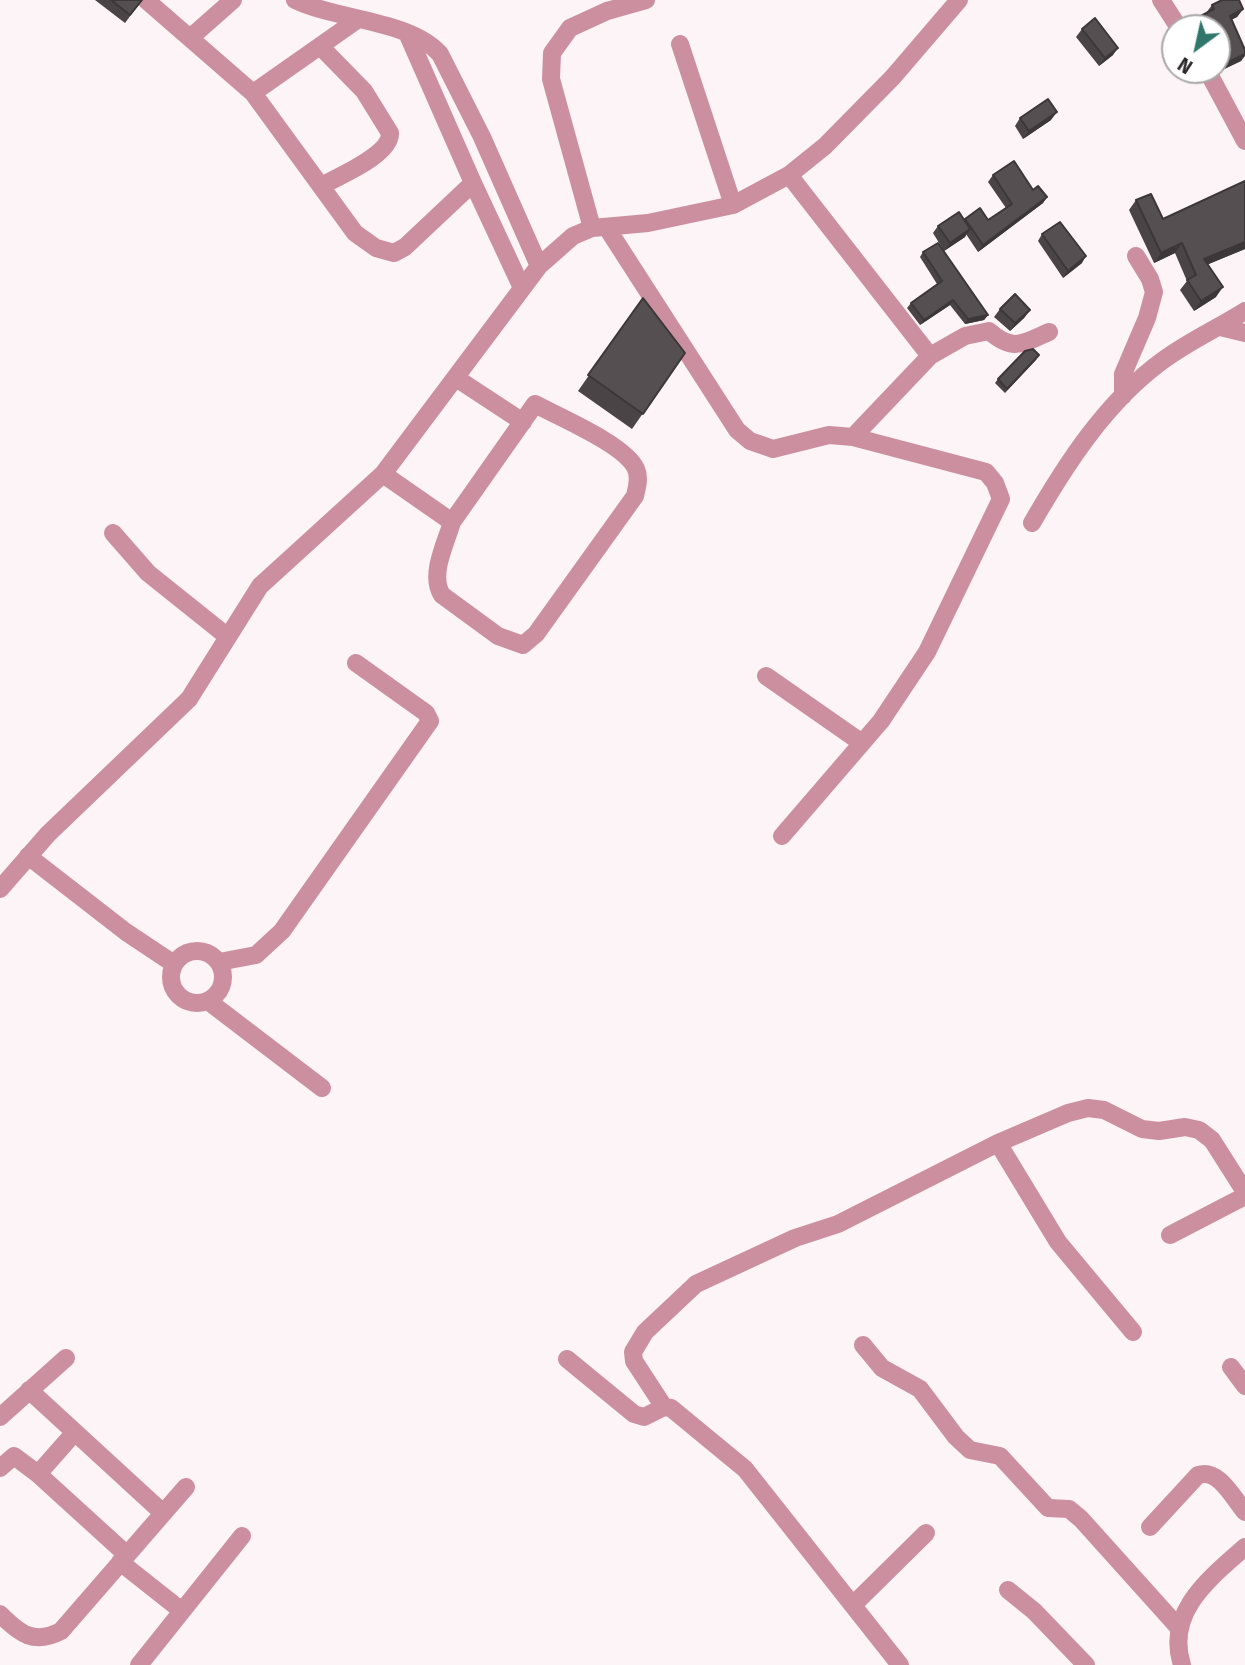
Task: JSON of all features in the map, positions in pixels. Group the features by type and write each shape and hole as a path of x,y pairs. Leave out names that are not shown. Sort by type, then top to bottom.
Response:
{"street":[{"path":"146,0 253,93 365,242 394,253 405,247 472,183"},
{"path":"190,38 233,0"},
{"path":"295,0 344,12 407,33 425,40 440,54 482,137 539,266"},
{"path":"646,0 607,11 570,28 552,52 551,79 599,228 743,436 760,446 773,449 829,435 853,437 986,471 995,483 1001,499 926,652 881,721 782,836"},
{"path":"0,889 28,856 189,699 260,586 271,573 383,474 539,266 573,236 599,228 648,223 733,205 789,175 825,146 892,77 959,0"},
{"path":"253,93 320,46 344,12"},
{"path":"407,33 472,183 495,225 522,288"},
{"path":"680,44 733,205"},
{"path":"320,46 364,91 390,133 390,140 382,152 321,186"},
{"path":"1214,84 1245,141"},
{"path":"438,105 461,94"},
{"path":"457,149 482,137"},
{"path":"789,175 930,356"},
{"path":"1123,396 1123,374 1147,318 1154,292 1136,256"},
{"path":"1032,523 1096,425 1123,396 1163,360 1245,312"},
{"path":"1220,327 1245,333"},
{"path":"853,437 930,356 965,336 989,331 1002,343 1018,345 1049,332"},
{"path":"456,378 523,422"},
{"path":"535,404 616,449 635,466 638,476 635,496 530,641 523,645 498,636 442,595 437,577 452,522 523,422 535,404"},
{"path":"383,474 452,522"},
{"path":"113,533 156,580 228,637"},
{"path":"219,962 256,955 282,931 430,722 426,713 356,663"},
{"path":"766,676 862,743"},
{"path":"28,856 126,932 174,964"},
{"path":"195,951 204,951 219,962 223,979 216,996 208,1001 187,1001 175,991 171,978 174,964 186,953 195,951"},
{"path":"208,1001 322,1088"},
{"path":"900,1665 745,1469 686,1418 664,1407 634,1360 633,1352 645,1332 696,1284 795,1238 838,1224 998,1143 1069,1112 1088,1108 1104,1110 1142,1129 1185,1127 1199,1130 1212,1140 1245,1194 1170,1235"},
{"path":"998,1143 1058,1242 1133,1332"},
{"path":"863,1345 888,1372 914,1382 956,1437 970,1450 1000,1456 1048,1508 1069,1509 1081,1519 1179,1628"},
{"path":"0,1417 66,1358"},
{"path":"567,1359 634,1414 644,1418 664,1407"},
{"path":"1231,1367 1245,1386"},
{"path":"29,1390 163,1513"},
{"path":"38,1474 75,1432"},
{"path":"0,1468 14,1456 38,1474 182,1611"},
{"path":"1150,1527 1198,1475 1205,1473 1217,1477 1245,1512"},
{"path":"0,1614 27,1636 46,1638 61,1630 186,1487"},
{"path":"853,1605 926,1533"},
{"path":"139,1665 242,1536"},
{"path":"1182,1665 1179,1628 1188,1604 1203,1584 1245,1547"},
{"path":"1008,1590 1034,1611 1086,1665"}],"building":[{"path":"111,0 142,0 130,15"},
{"path":"1222,0 1239,0 1243,9 1231,15 1205,14 1214,9 1212,5"},
{"path":"1095,18 1118,48 1105,58 1082,29"},
{"path":"1231,18 1245,50 1245,54 1231,61"},
{"path":"1048,99 1057,112 1029,131 1020,118"},
{"path":"1014,161 1033,190 1038,186 1047,197 983,245 965,219 980,208 988,220 1012,204 993,175"},
{"path":"1245,181 1245,242 1204,259 1223,287 1201,301 1187,280 1196,275 1182,243 1161,253 1136,200 1151,194 1163,219"},
{"path":"959,212 970,229 950,243 938,226"},
{"path":"1060,222 1086,256 1068,271 1042,234"},
{"path":"938,243 988,315 968,319 953,300 924,320 911,303 942,281 923,252"},
{"path":"1015,294 1030,310 1015,323 1000,309"},
{"path":"643,298 685,353 643,414 588,375"},
{"path":"1033,349 1039,355 1007,389 998,379 1025,351"}]}
